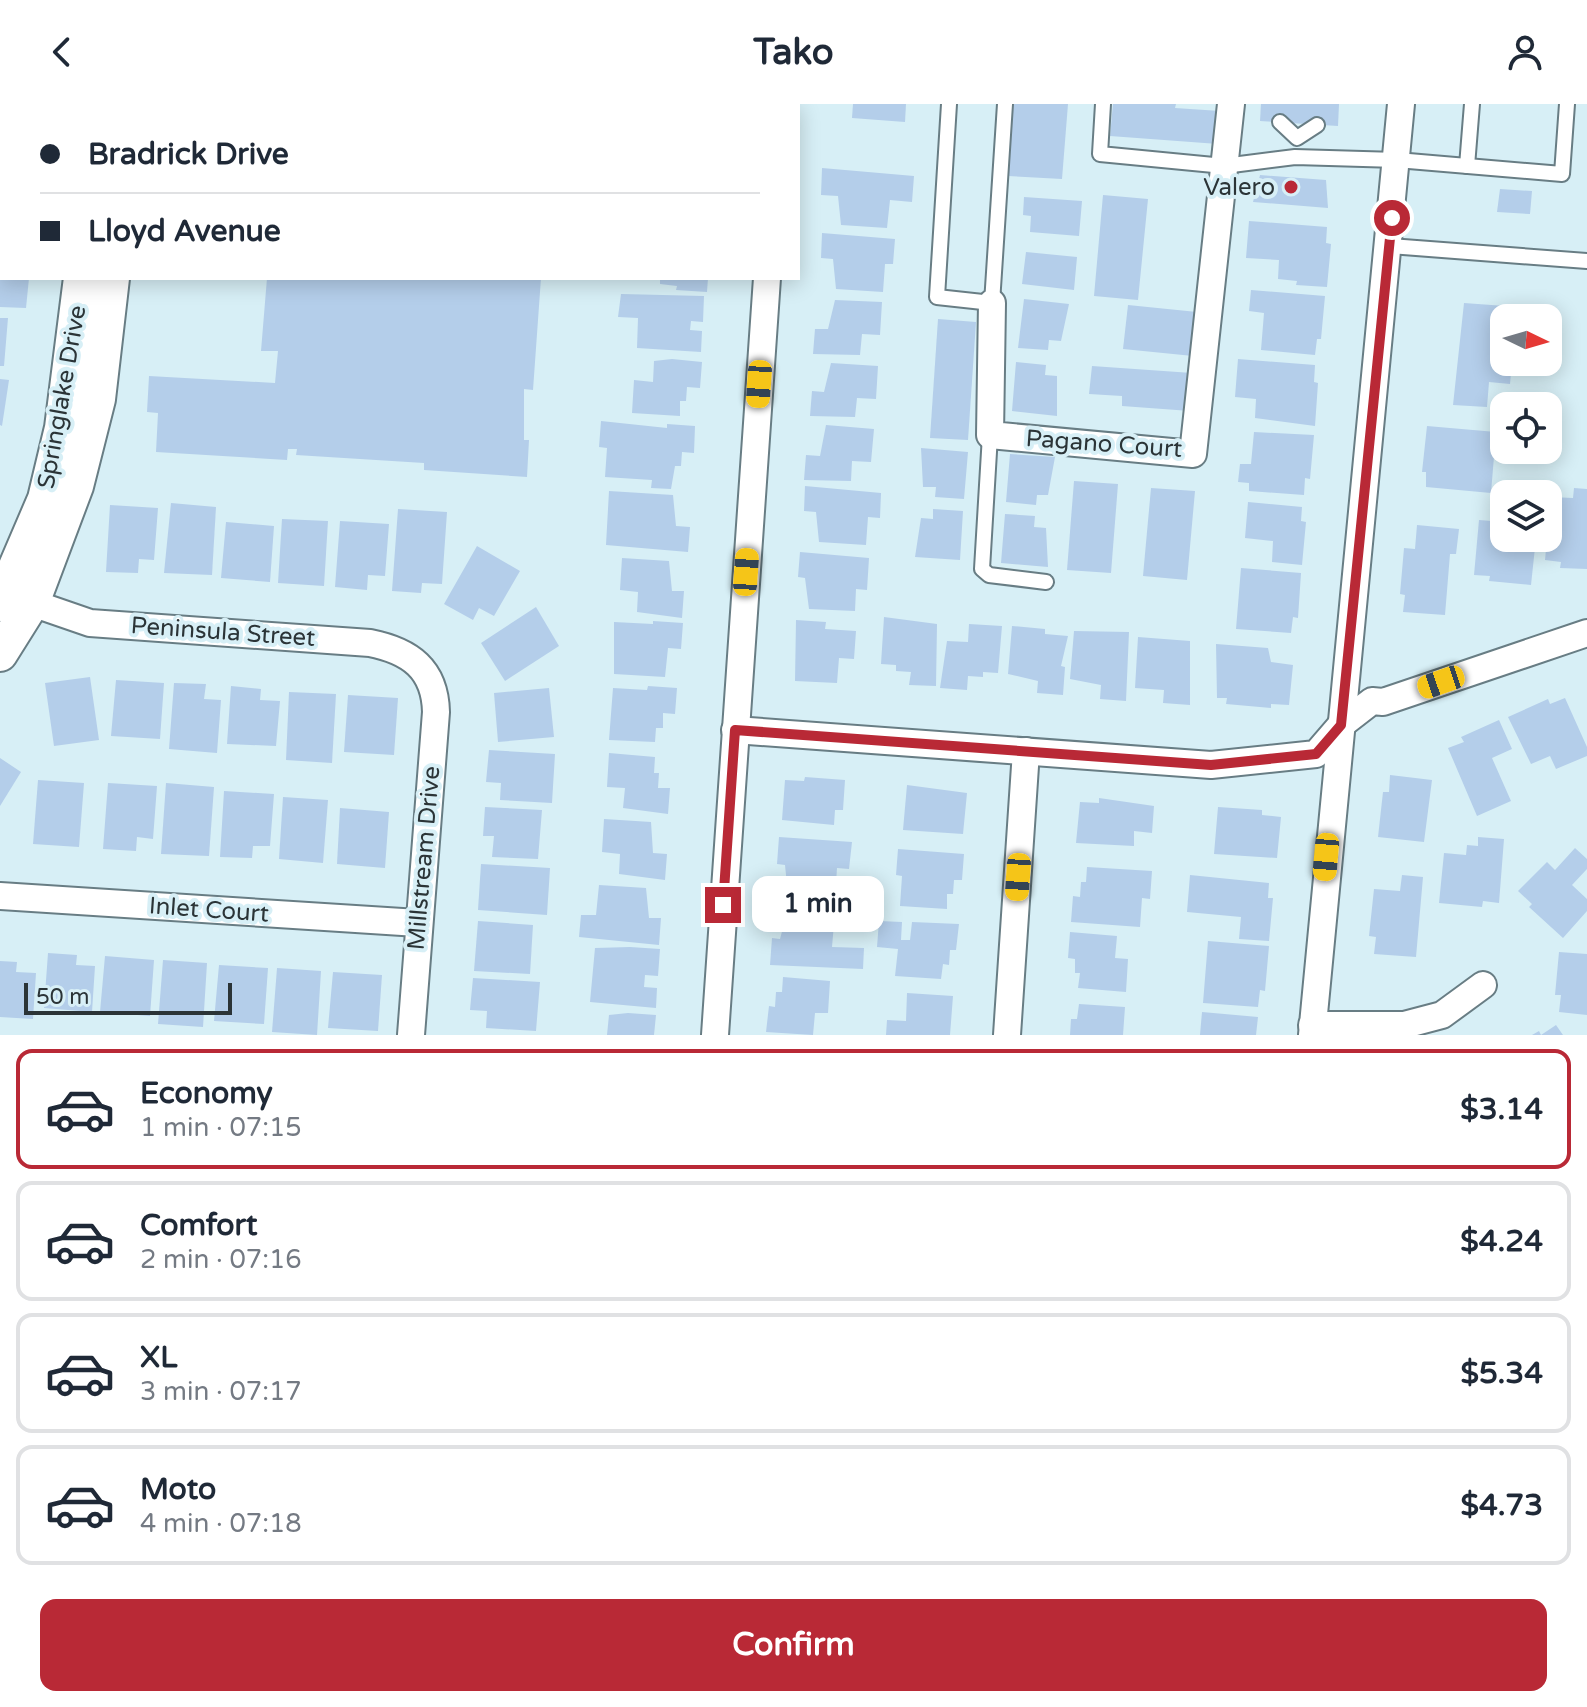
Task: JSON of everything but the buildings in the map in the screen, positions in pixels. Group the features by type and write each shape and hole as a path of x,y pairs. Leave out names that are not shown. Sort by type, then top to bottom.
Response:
{"street":[{"name":"Pagano Court","path":"992,303 990,435 1193,454 1231,104"},
{"path":"1401,104 1390,246 1312,1030 1404,1025 1442,1015 1483,985"},
{"name":"Springlake Drive","path":"0,654 62,428 81,280"},
{"name":"Springlake Drive","path":"12,602 76,486 98,399 112,280"},
{"path":"715,1035 767,280"},
{"name":"Peninsula Street","path":"12,602 90,623 382,645 406,653 432,682"},
{"path":"735,730 1211,765 1316,754 1341,725 1372,701 1383,702 1587,633"},
{"name":"Millstream Drive","path":"411,1035 436,712 432,682"},
{"path":"1007,1035 1026,751"},
{"name":"Inlet Court","path":"0,896 418,923"}],"lane":[{"path":"949,104 937,297 992,303"},
{"name":"Pagano Court","path":"992,303 1005,104"},
{"path":"1103,104 1100,154 1224,166 1295,157 1397,160 1562,174 1567,104"},
{"path":"1467,166 1472,104"},
{"path":"1280,122 1298,130 1317,125"},
{"path":"1295,157 1298,130"},
{"path":"1390,246 1587,261"},
{"path":"990,435 982,569 989,575 1046,582"}],"place":[{"name":"Valero","path":"1291,187"}],"route":[{"path":"723,905 735,730 1211,765 1316,754 1341,725 1392,218"}]}
